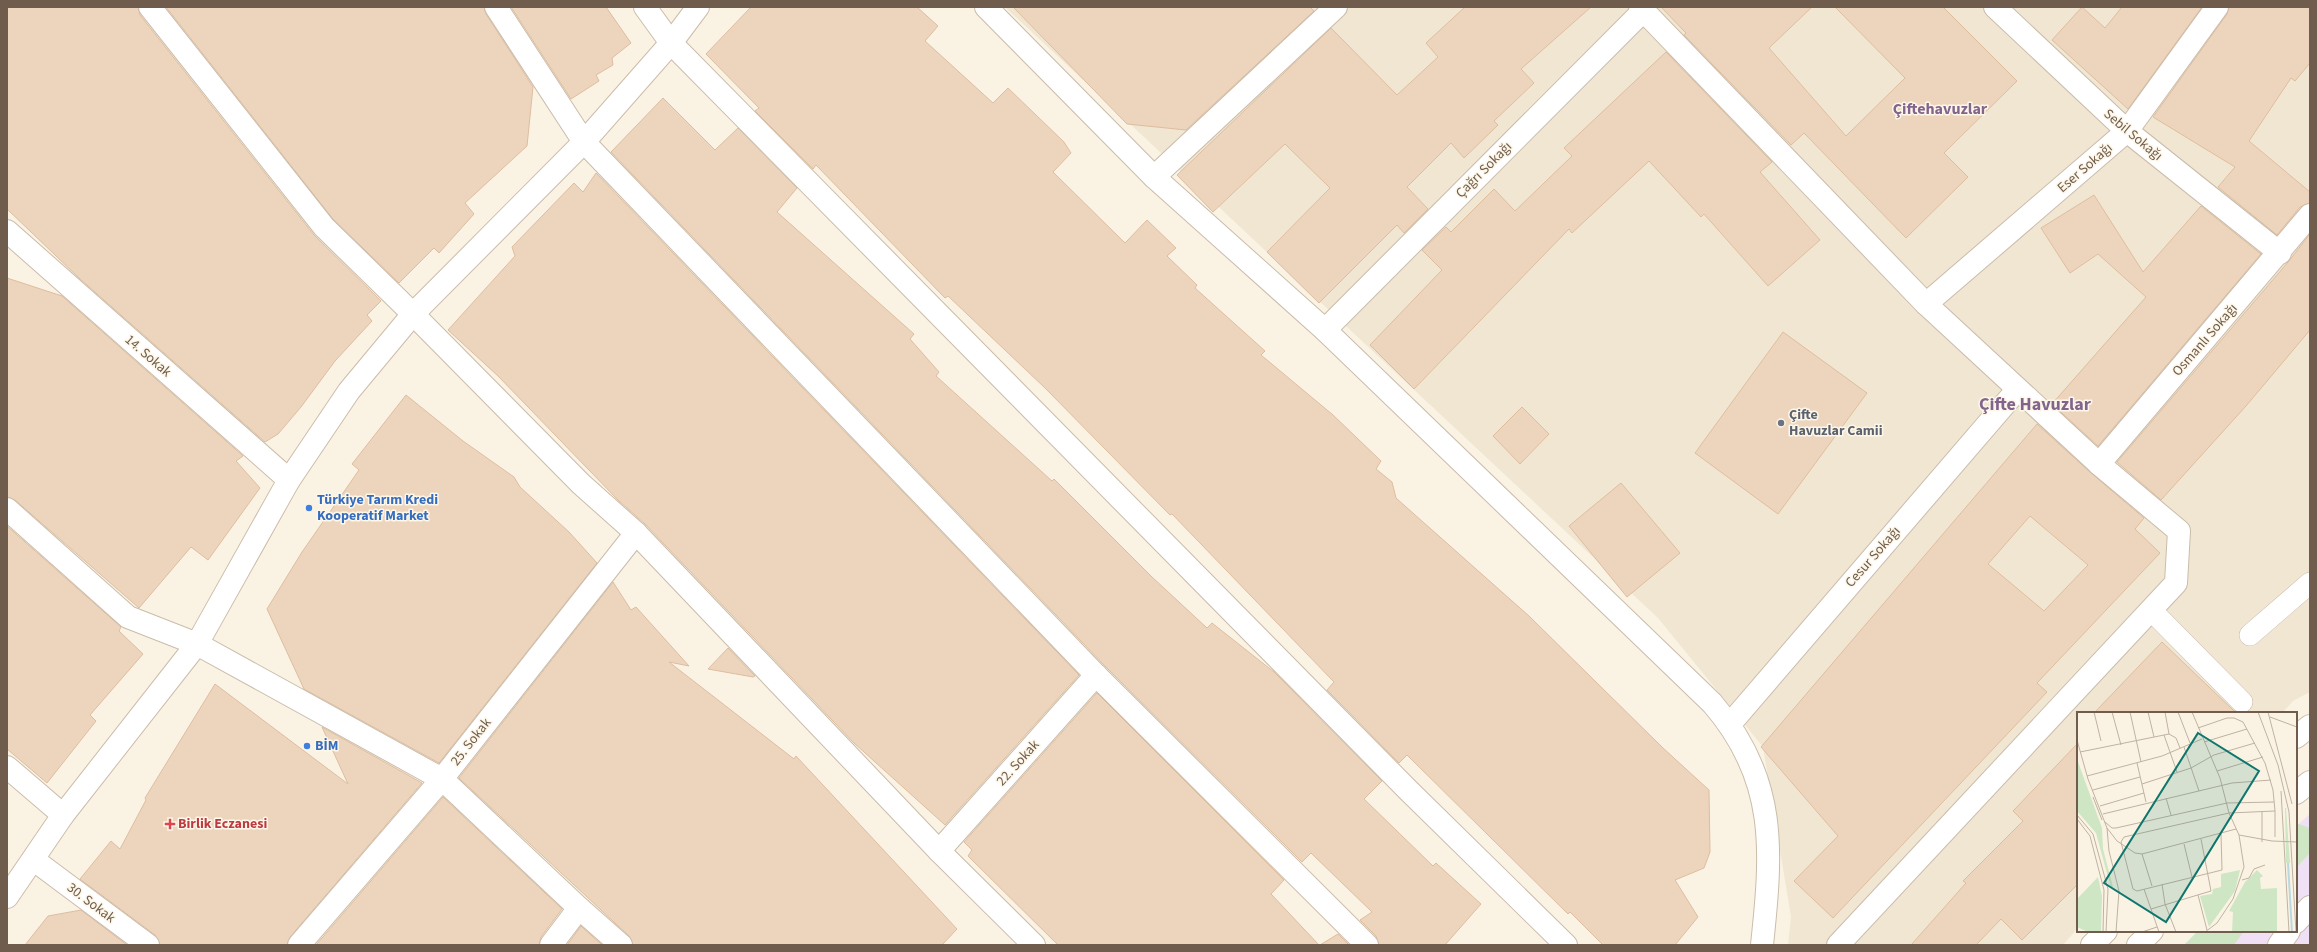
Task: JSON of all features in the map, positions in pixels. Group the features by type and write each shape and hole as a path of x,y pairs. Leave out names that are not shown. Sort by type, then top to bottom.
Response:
{"street":[{"path":"150,7 324,227 413,314 581,484 636,533 939,850 1034,945"},
{"path":"496,7 584,142 1096,675 1367,945"},
{"path":"645,7 671,43 1402,784 1566,945"},
{"path":"7,897 34,860 63,815 197,644 289,480 349,390 413,314 584,142 671,43 698,7"},
{"path":"986,7 1154,177 1325,330 1712,703 1730,724 1756,773 1767,817 1769,881 1762,945"},
{"path":"1154,177 1336,7"},
{"name":"Sebil Sokağı","path":"1995,7 2127,131 2280,253"},
{"name":"Eser Sokağı","path":"1926,304 2127,131 2217,7"},
{"path":"1642,9 1926,304 2017,390 2099,464 2179,531 2176,583 1838,945"},
{"name":"Çağrı Sokağı","path":"1325,330 1642,9"},
{"name":"Osmanlı Sokağı","path":"2099,464 2280,253 2310,215"},
{"name":"14. Sokak","path":"7,231 289,480"},
{"name":"Cesur Sokağı","path":"1730,724 2017,390"},
{"path":"7,509 128,617 197,644 442,779 579,908 621,945"},
{"name":"25. Sokak","path":"299,945 442,779 636,533"},
{"name":"22. Sokak","path":"939,850 1096,675"},
{"path":"2297,736 2310,726"},
{"path":"7,767 63,815"},
{"path":"2297,792 2310,782"},
{"name":"30. Sokak","path":"34,860 148,945"},
{"path":"2297,921 2310,907"},
{"path":"550,945 579,908"},
{"path":"2092,945 2105,932"},
{"path":"2138,945 2151,932"},
{"path":"2279,945 2288,932"}],"lane":[{"path":"2250,635 2310,583"},
{"path":"2152,610 2242,702"}],"shaded area":[{"path":"1005,7 2310,7 2310,692 2293,701 2283,712 2077,712 2077,929 2063,945 1788,945 1791,917 1763,747 1658,618"},
{"path":"2310,814 2310,945 2184,945 2197,932 2297,932 2297,825"}],"green space":[{"path":"2299,824 2310,828 2310,853 2297,867 2297,825"},
{"path":"2197,932 2243,932 2234,945 2184,945"}],"building":[{"path":"7,7 138,7 140,15 314,235 381,301 367,315 372,321 335,361 301,407 278,434 265,442 79,278 7,209"},
{"path":"166,7 484,7 486,14 533,87 527,146 465,203 474,214 439,253 434,248 399,283 333,219"},
{"path":"511,7 606,7 631,43 612,58 613,65 596,75 599,81 571,99"},
{"path":"751,7 917,7 938,26 925,41 993,103 1008,88 1064,142 1071,153 1053,172 1125,243 1147,220 1176,248 1167,256 1197,285 1195,288 1265,351 1261,355 1333,415 1381,461 1376,469 1392,482 1396,498 1529,616 1663,748 1709,790 1710,852 1704,868 1675,880 1698,917 1675,945 1603,945 1570,912 1568,914 1407,755 1399,763 1327,690 1334,682 1172,514 1170,515 1045,388 948,296 945,298 816,165 813,169 755,111 759,108 706,54"},
{"path":"1013,7 1310,7 1314,11 1186,130 1127,124"},
{"path":"1465,7 1591,7 1521,69 1534,83 1494,121 1498,125 1464,158 1451,143 1407,187 1428,209 1404,233 1397,225 1319,303 1267,252 1330,188 1285,144 1213,212 1177,175 1331,28 1397,95 1438,57 1426,43"},
{"path":"1661,7 1812,7 1769,48 1846,136 1905,78 1835,7 1943,7 2017,81 1944,153 1968,177 1906,238 1804,133 1791,145 1684,35 1686,33"},
{"path":"2082,7 2105,28 2122,7 2202,7 2128,109 2052,40"},
{"path":"2229,7 2310,7 2310,63 2295,81 2291,78 2249,141 2310,192 2310,203 2300,207 2277,235 2218,187 2235,167 2153,117 2227,14"},
{"path":"1666,52 1772,162 1760,172 1820,240 1768,286 1704,214 1701,217 1649,161 1572,233 1569,229 1414,389 1370,345 1442,270 1422,250 1446,227 1451,232 1494,189 1515,211 1572,156 1564,148"},
{"path":"663,98 715,150 738,128 797,188 777,212 914,334 910,339 939,372 936,376 1052,481 1054,479 1152,577 1207,628 1212,623 1274,672 1382,781 1364,799 1433,866 1436,863 1481,904 1445,945 1379,945 1376,936 1360,920 1372,912 1311,853 1302,862 1105,666 611,152"},
{"path":"596,173 1079,675 945,825 854,743 645,524 618,500 498,376 448,330 515,256 512,247 574,183 583,192"},
{"path":"2094,195 2143,272 2201,206 2261,254 2098,446 2052,404 2146,297 2098,254 2070,273 2041,228"},
{"path":"2310,234 2310,330 2246,406 2161,500 2117,462 2289,261"},
{"path":"7,278 62,296 243,456 236,461 260,488 208,560 191,547 139,608 15,500 7,497"},
{"name":"Çifte Havuzlar Camii","path":"1783,332 1867,393 1778,514 1695,453"},
{"path":"406,395 463,441 514,477 520,487 569,532 597,563 439,763 304,689 267,609 302,552 359,470 352,464"},
{"path":"1522,407 1549,434 1520,464 1493,436"},
{"path":"2037,424 2144,518 2135,529 2160,553 2037,683 2047,692 1833,918 1794,881 1838,836 1761,747","holes":["2030,516 2088,565 2044,611 1988,564"]},
{"path":"1621,483 1680,553 1627,597 1569,526"},
{"path":"7,526 121,627 119,631 143,654 90,715 96,721 47,783 7,749"},
{"path":"613,582 631,610 636,607 689,666 669,662 794,759 796,756 957,929 942,945 633,945 629,936 459,778"},
{"path":"2162,642 2236,712 2095,712"},
{"path":"728,648 755,676 753,677 708,669"},
{"path":"215,684 348,784 322,727 422,783 290,937 287,945 160,945 155,935 80,879 111,841 120,849 146,800 145,798"},
{"path":"1097,693 1284,880 1271,894 1319,945 1058,945 968,856 972,850 964,842"},
{"path":"2077,744 2077,885 2022,940 2001,919 1976,945 1911,945 1966,883 1963,881 2023,821 2013,811"},
{"path":"443,797 562,909 541,937 539,945 316,945"},
{"path":"81,910 127,945 25,945 48,916"},
{"path":"581,926 602,945 567,945"},
{"path":"1338,934 1349,945 1320,945"}],"place":[{"name":"Çifte Havuzlar Camii","path":"1781,423"},
{"name":"Türkiye Tarım Kredi Kooperatif Market","path":"309,508"},
{"name":"BİM","path":"307,746"},
{"name":"Birlik Eczanesi","path":"170,824"}],"district":[{"name":"Çiftehavuzlar","path":"1940,109"},
{"name":"Çifte Havuzlar","path":"2035,404"}]}
